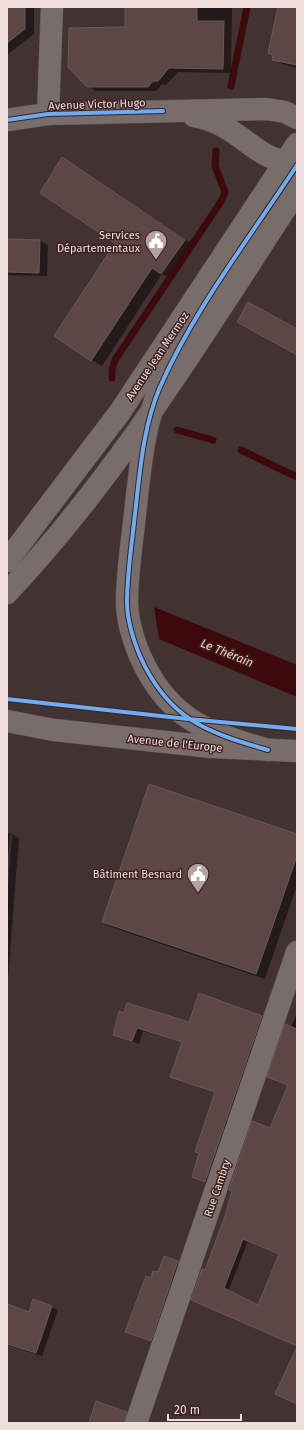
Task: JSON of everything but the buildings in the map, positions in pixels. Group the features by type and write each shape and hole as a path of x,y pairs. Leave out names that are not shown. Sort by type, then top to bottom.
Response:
{"street":[{"path":"48,114 52,7"},
{"name":"Avenue Victor Hugo","path":"7,120 48,114 266,109 297,105"},
{"name":"Avenue Victor Hugo","path":"266,109 285,112 297,118"},
{"name":"Avenue Victor Hugo","path":"163,111 200,117 218,123 289,157"},
{"name":"Avenue Jean Mermoz","path":"7,561 106,431 289,157"},
{"name":"Avenue Jean Mermoz","path":"149,418 159,388 188,330 289,157"},
{"name":"Avenue Jean Mermoz","path":"7,593 60,534 149,418 297,191"},
{"path":"149,418 143,449 128,574 127,611 133,638 153,682 174,708 188,719 212,731 268,750"},
{"name":"Avenue de l'Europe","path":"7,721 54,730 212,747 297,751"},
{"name":"Avenue de l'Europe","path":"7,737 54,730"},
{"name":"Rue Cambry","path":"136,1423 297,952"}],"water":[{"name":"Le Thérain","path":"154,607 297,665 297,697 159,639"}],"waterway":[{"path":"231,86 247,7"},
{"path":"112,378 112,370 115,360 222,200 225,192 215,166 216,151"},
{"path":"177,430 213,440"},
{"path":"241,450 297,477"}],"cycle path":[{"path":"7,120 48,114 163,111"},
{"path":"268,750 226,737 208,729 191,720 176,709 163,695 151,677 135,643 128,616 127,591 143,449 154,402 189,329 224,273 297,165"},
{"path":"7,699 188,719 297,729"}],"place":[{"name":"Services Départementaux","path":"156,260"},
{"name":"Bâtiment Besnard","path":"198,894"}]}
